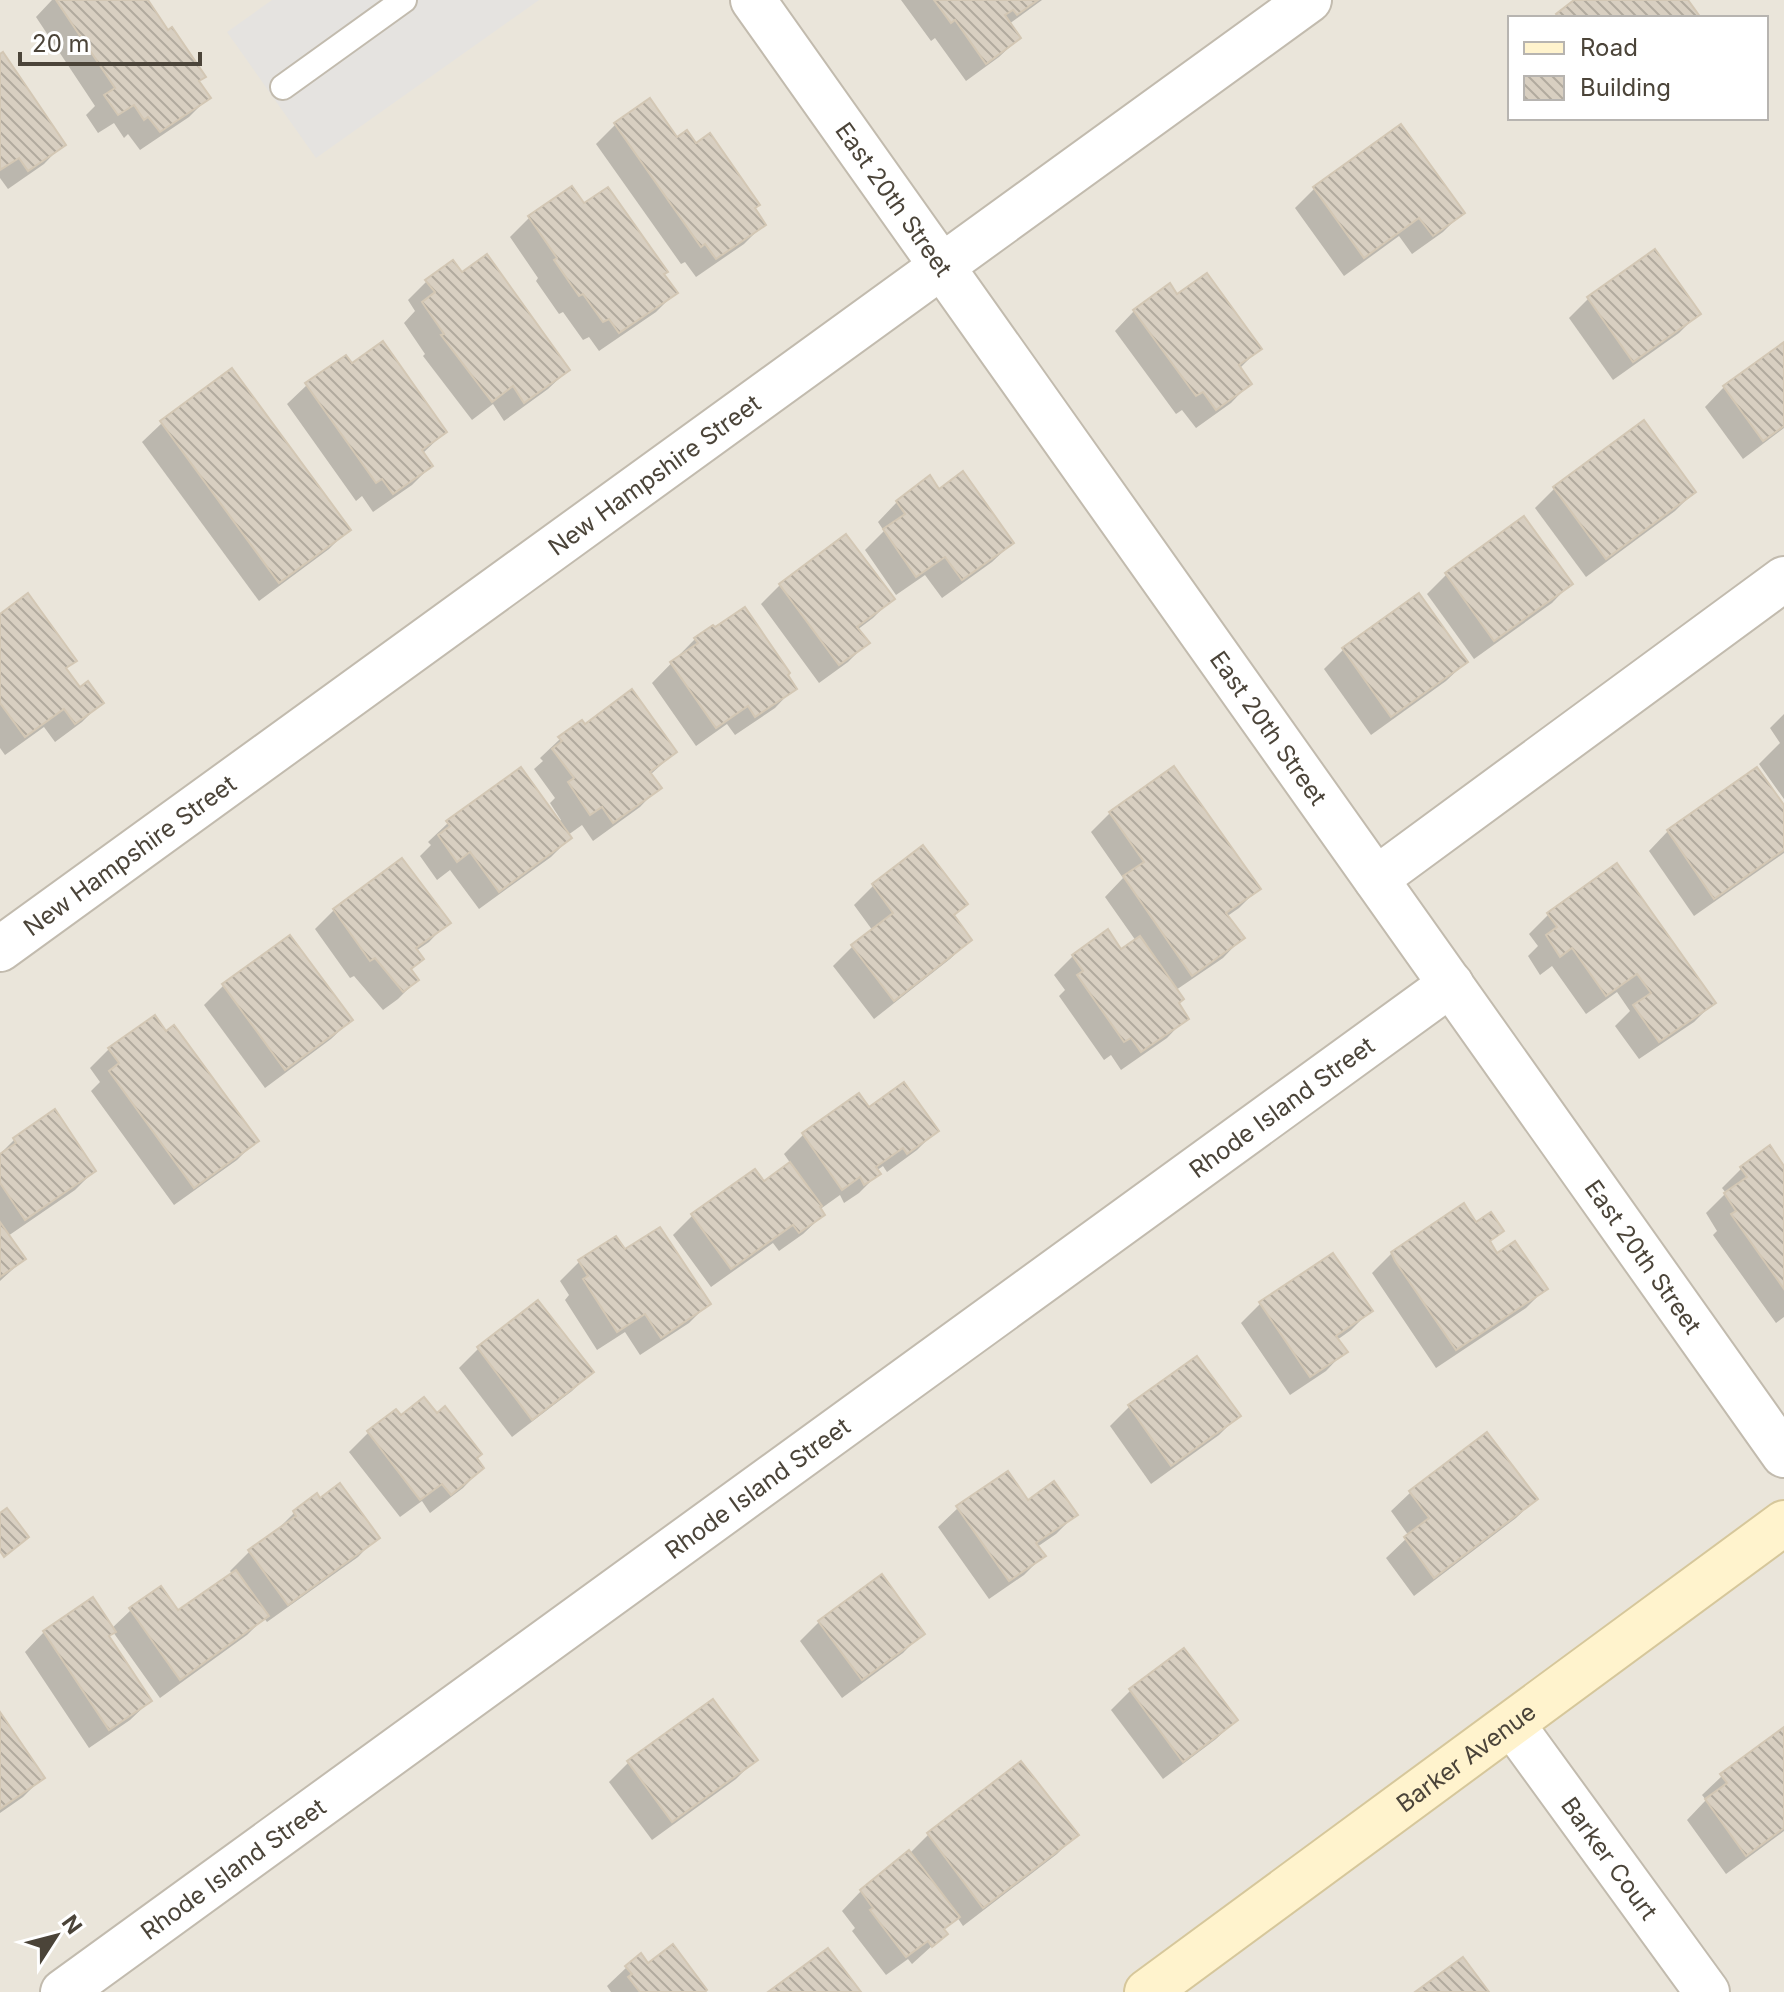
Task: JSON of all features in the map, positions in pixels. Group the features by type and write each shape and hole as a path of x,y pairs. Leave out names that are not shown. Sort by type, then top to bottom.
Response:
{"street":[{"name":"East 20th Street","path":"753,0 1784,1455"},
{"name":"New Hampshire Street","path":"0,949 1309,0"},
{"path":"1376,879 1784,579"},
{"name":"Rhode Island Street","path":"63,1992 1451,984"},
{"name":"Barker Avenue","path":"1147,1992 1784,1523"},
{"name":"Barker Court","path":"1512,1724 1707,1992"}],"lane":[{"path":"283,87 404,0"}],"shaded area":[{"path":"0,0 1784,0 1784,1992 0,1992"},
{"path":"272,0 539,0 316,158 227,32"}],"building":[{"path":"56,0 148,0 168,30 172,27 206,77 199,81 211,98 160,132 148,117 144,120 134,105 118,115 104,95 115,88"},
{"path":"934,0 1038,0 1017,15 1013,10 1005,15 1021,38 986,64 955,20 951,23"},
{"path":"1574,0 1688,0 1700,16 1558,16 1556,14"},
{"path":"3,52 66,145 28,171 19,158 0,170 0,54"},
{"path":"650,98 677,137 687,130 696,143 710,133 760,205 755,208 766,225 716,259 705,244 701,247 614,123"},
{"path":"1401,124 1465,213 1433,236 1419,218 1364,258 1313,187"},
{"path":"572,186 584,203 608,187 668,272 664,274 678,293 619,333 609,319 603,322 583,294 579,296 528,216"},
{"path":"1655,249 1701,314 1633,362 1587,297"},
{"path":"487,254 570,370 524,403 513,386 492,402 441,335 444,334 422,302 435,292 425,280 453,260 462,272"},
{"path":"1207,273 1262,349 1239,365 1252,384 1216,410 1203,392 1196,396 1133,310 1170,283 1177,294"},
{"path":"383,341 447,432 422,450 433,466 393,494 382,479 376,483 305,383 346,355 352,363"},
{"path":"1784,342 1784,426 1763,441 1723,386"},
{"path":"232,368 351,530 279,583 160,421"},
{"path":"1644,420 1696,492 1606,559 1553,487"},
{"path":"963,471 1014,543 962,580 945,557 916,577 883,529 905,514 896,501 930,475 939,489"},
{"path":"1524,516 1573,584 1494,641 1445,573"},
{"path":"846,534 895,599 857,627 870,643 839,665 779,584"},
{"path":"28,593 77,661 66,668 80,687 88,681 104,703 75,724 64,709 25,737 0,703 0,614"},
{"path":"1419,593 1468,662 1391,717 1342,648"},
{"path":"745,607 790,673 788,675 797,689 755,717 748,706 716,728 670,662 698,643 694,638"},
{"path":"632,689 677,752 650,772 662,788 613,823 602,807 590,815 568,782 574,778 552,749 562,741 558,737 582,720 585,724"},
{"path":"1174,766 1261,889 1226,913 1245,938 1192,976 1123,876 1144,862 1109,812"},
{"path":"521,767 572,838 499,892 470,852 457,862 438,835 450,826 446,821"},
{"path":"1757,767 1784,805 1784,850 1714,899 1667,830"},
{"path":"923,845 968,904 954,915 972,940 894,1001 851,945 893,913 872,884"},
{"path":"402,858 451,923 416,948 424,959 411,969 419,980 403,992 375,958 370,961 333,909"},
{"path":"1617,863 1716,1003 1659,1042 1633,1005 1651,993 1637,974 1606,996 1572,948 1560,957 1546,935 1557,927 1547,913"},
{"path":"1108,929 1121,949 1140,936 1184,999 1179,1003 1189,1019 1141,1052 1131,1038 1124,1042 1077,975 1083,971 1072,955"},
{"path":"290,935 353,1020 285,1070 222,984"},
{"path":"155,1015 166,1031 174,1025 259,1141 194,1188 109,1071 119,1063 108,1048"},
{"path":"904,1082 939,1131 907,1154 903,1148 876,1167 881,1174 864,1185 860,1177 842,1190 802,1133 859,1093 869,1107"},
{"path":"55,1109 96,1171 25,1220 0,1183 0,1154 16,1143 13,1138"},
{"path":"1770,1145 1784,1166 1784,1289 1731,1214 1736,1211 1724,1193 1747,1177 1740,1167"},
{"path":"790,1162 822,1206 825,1215 799,1233 793,1225 731,1269 691,1214 755,1169 764,1181"},
{"path":"1464,1203 1476,1222 1491,1212 1504,1231 1490,1241 1497,1253 1515,1241 1548,1289 1456,1350 1391,1252"},
{"path":"0,1222 26,1259 0,1277"},
{"path":"660,1227 711,1304 661,1338 645,1314 617,1332 583,1279 588,1276 578,1260 616,1236 625,1249"},
{"path":"1333,1253 1373,1311 1336,1336 1348,1352 1310,1377 1259,1302"},
{"path":"538,1300 594,1372 532,1420 477,1347"},
{"path":"1197,1356 1241,1416 1171,1466 1128,1405"},
{"path":"424,1397 437,1413 445,1406 482,1454 477,1458 484,1468 451,1495 442,1484 420,1500 367,1431 396,1409 401,1415"},
{"path":"1487,1432 1538,1499 1434,1578 1404,1537 1429,1518 1409,1491"},
{"path":"1008,1471 1028,1500 1054,1481 1078,1515 1036,1543 1046,1556 1009,1581 956,1506"},
{"path":"340,1483 380,1538 288,1605 248,1550 296,1516 293,1511 317,1493 320,1498"},
{"path":"7,1508 29,1537 4,1557 0,1551 0,1513"},
{"path":"236,1570 269,1616 180,1680 129,1608 161,1586 178,1610"},
{"path":"882,1574 925,1634 862,1680 818,1621"},
{"path":"93,1597 116,1632 109,1636 152,1701 109,1730 43,1631"},
{"path":"1184,1648 1238,1720 1183,1762 1129,1689"},
{"path":"713,1699 758,1760 672,1822 627,1761"},
{"path":"0,1712 45,1778 0,1809"},
{"path":"1784,1727 1784,1828 1746,1856 1705,1799 1727,1783 1720,1774"},
{"path":"1021,1761 1079,1835 983,1908 927,1833"},
{"path":"909,1850 960,1917 944,1929 948,1934 932,1947 928,1941 906,1957 870,1910 873,1908 860,1890"},
{"path":"673,1944 707,1990 640,1992 628,1977 632,1974 625,1966 641,1953 648,1963"},
{"path":"828,1948 861,1992 768,1992"},
{"path":"1463,1957 1489,1992 1415,1992"}]}
